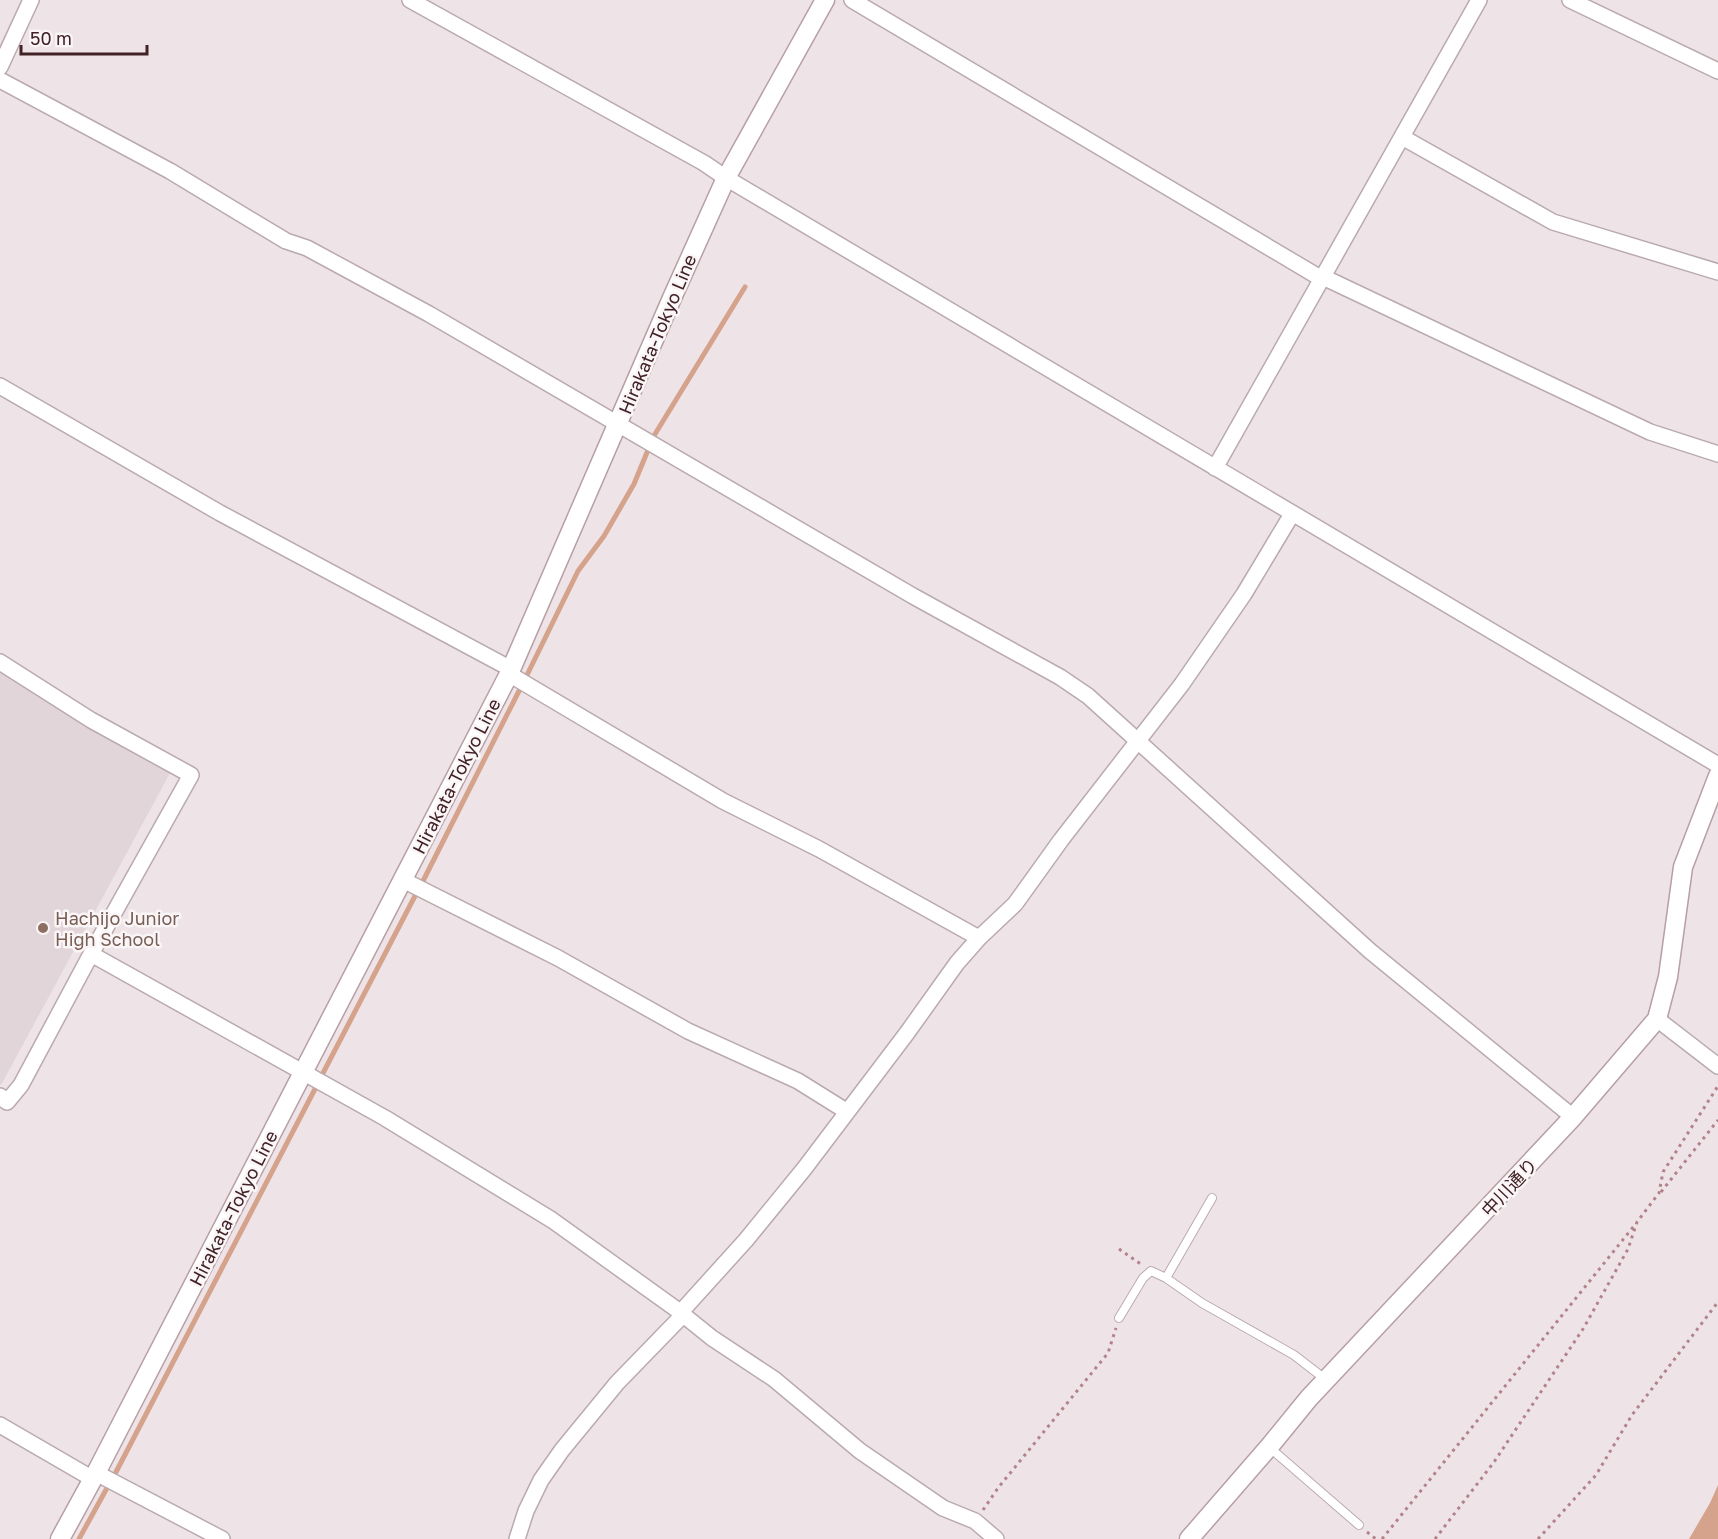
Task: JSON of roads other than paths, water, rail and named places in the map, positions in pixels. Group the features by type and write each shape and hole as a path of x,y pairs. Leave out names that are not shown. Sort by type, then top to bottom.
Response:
{"main road":[{"name":"Hirakata-Tokyo Line","path":"60,1539 95,1476 510,671 676,287 726,178 825,0"},
{"name":"中川通り","path":"1194,1537 1326,1380 1573,1117 1657,1019 1668,977 1683,867 1718,776"}],"street":[{"path":"0,67 31,0"},
{"path":"410,0 694,158 1718,765"},
{"path":"852,0 1323,278 1650,432 1718,454"},
{"path":"1215,468 1479,0"},
{"path":"1570,0 1718,71"},
{"path":"0,80 170,171 286,241 307,248 429,314 913,596 1060,677 1088,696 1370,951 1573,1117"},
{"path":"1402,137 1553,222 1718,272"},
{"path":"0,386 220,513 510,671 723,801 819,849 979,938"},
{"path":"517,1539 526,1511 541,1480 562,1450 617,1383 682,1314 746,1240 804,1169 946,978 979,938 1015,904 1061,840 1182,684 1244,594 1292,514"},
{"path":"0,662 91,720 190,775 90,954 21,1085 7,1102 0,1096"},
{"path":"403,880 558,958 688,1031 798,1081 846,1111"},
{"path":"90,954 385,1118 552,1220 712,1338 774,1379 860,1451 943,1508 975,1521 996,1539"},
{"path":"1657,1019 1717,1063"},
{"path":"0,1425 95,1476 222,1539"}],"lane":[{"path":"1166,1278 1212,1198"},
{"path":"1119,1318 1143,1278 1151,1271 1294,1355 1326,1380"},
{"path":"1269,1448 1359,1525"}],"waterway":[{"path":"652,439 745,287"},
{"path":"527,675 578,571 604,536 634,484 648,450"},
{"path":"422,883 520,689"},
{"path":"321,1077 416,894"},
{"path":"116,1472 315,1089"},
{"path":"79,1539 107,1488"}],"place":[{"name":"Hachijo Junior High School","path":"43,928"}]}
